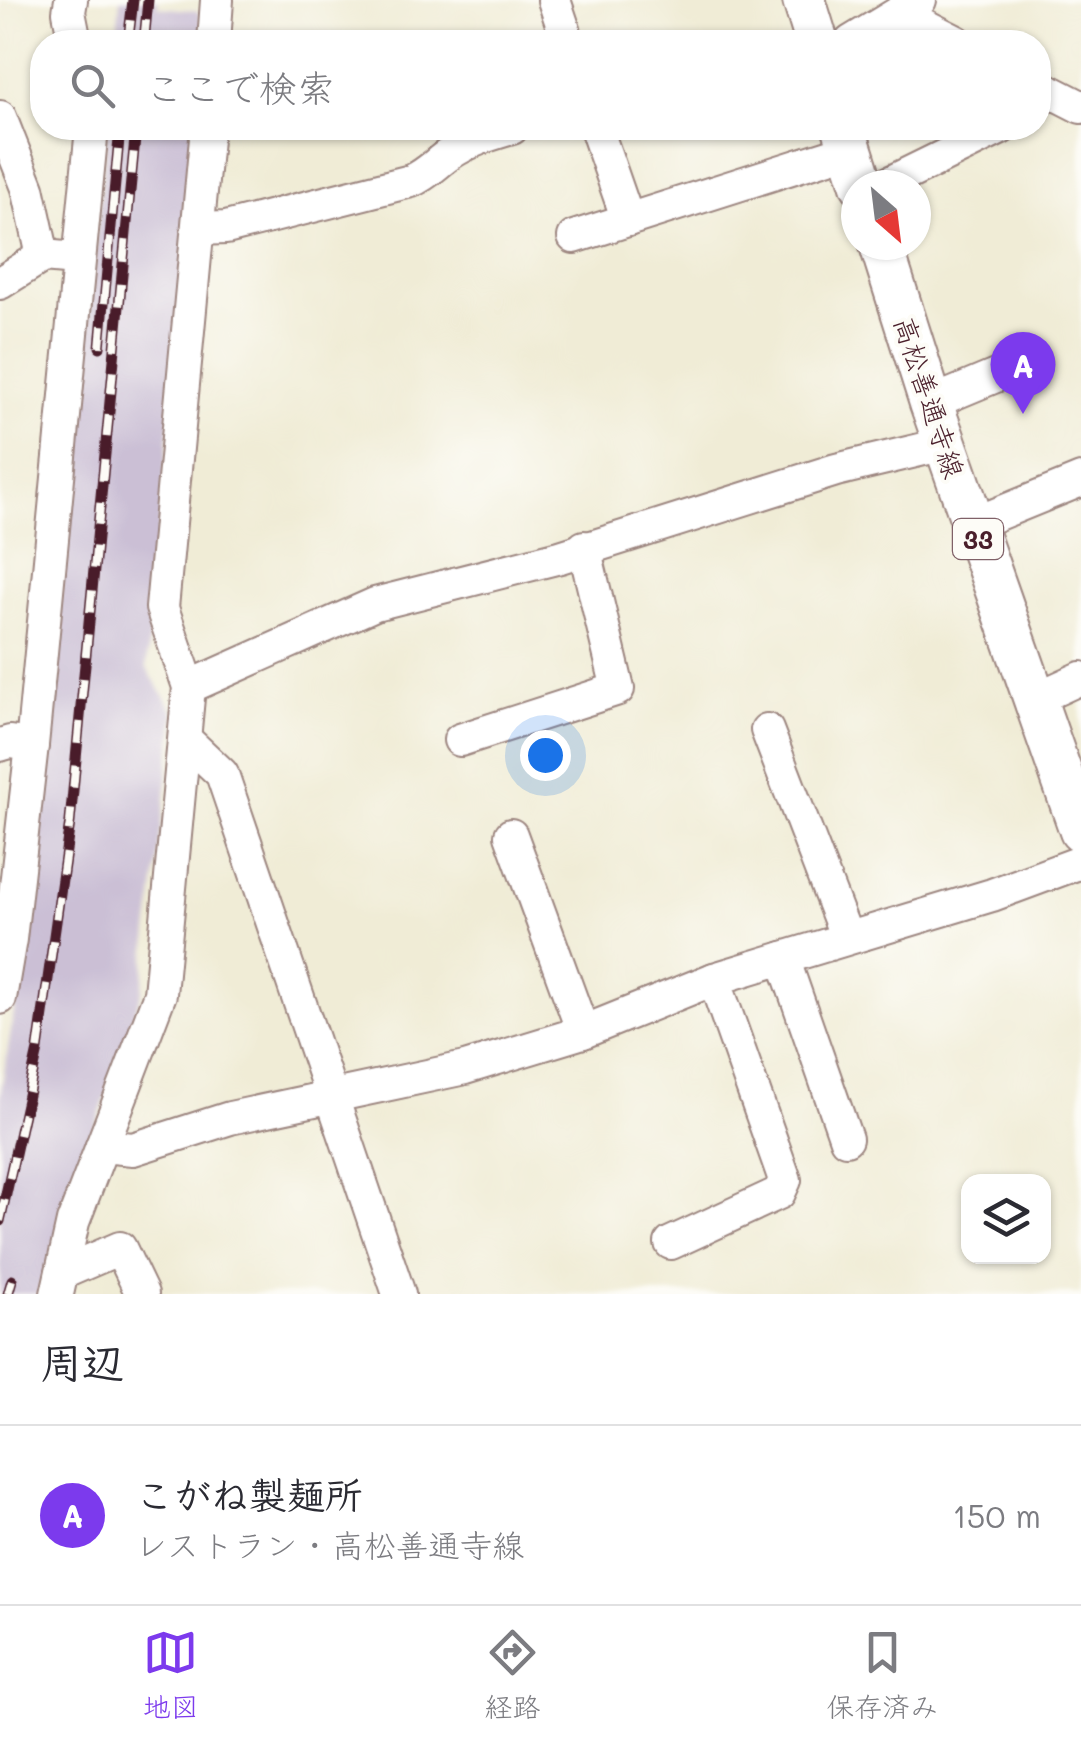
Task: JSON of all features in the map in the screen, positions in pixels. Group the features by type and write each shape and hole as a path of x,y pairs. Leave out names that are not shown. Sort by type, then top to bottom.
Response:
{"main road":[{"path":"804,0 814,30"},
{"name":"高松善通寺線","path":"886,260 930,403 1081,831"}],"street":[{"path":"70,0 72,30"},
{"path":"215,30 218,0"},
{"path":"554,0 564,30"},
{"path":"872,30 911,7 941,30"},
{"path":"0,117 28,188 43,256"},
{"path":"0,998 10,938 16,745 80,258 91,140"},
{"path":"59,1284 74,1222 160,994 188,687 162,608 206,140"},
{"path":"198,229 226,228 411,181 426,175 450,153 474,140"},
{"path":"600,140 628,220"},
{"path":"916,170 977,140"},
{"path":"574,238 852,154"},
{"path":"0,283 43,256 80,258"},
{"path":"930,403 1034,360"},
{"path":"188,687 375,604 560,557 584,546 836,470 945,444"},
{"path":"973,524 1081,480"},
{"path":"460,740 618,689 584,546"},
{"path":"1034,699 1081,678"},
{"path":"768,730 846,938"},
{"path":"185,739 222,774 400,1294"},
{"path":"511,835 582,1032"},
{"path":"102,1146 133,1148 230,1118 466,1068 582,1032 714,979 992,895 1081,862"},
{"path":"783,958 846,1139"},
{"path":"671,1244 779,1194 785,1180 714,979"},
{"path":"59,1284 120,1248 142,1294"}],"shaded area":[{"path":"120,0 158,0 158,7 198,11 207,30 117,30"},
{"path":"106,140 197,140 146,667 175,714 142,991 38,1294 0,1294 0,1096 27,936"}],"railway":[{"path":"129,30 133,0"},
{"path":"145,30 148,0"},
{"path":"100,347 119,140"},
{"path":"0,1221 38,1050 70,822 135,140"},
{"path":"8,1294 12,1280"}],"place":[{"name":"こがね製麺所","path":"1023,414"}]}
